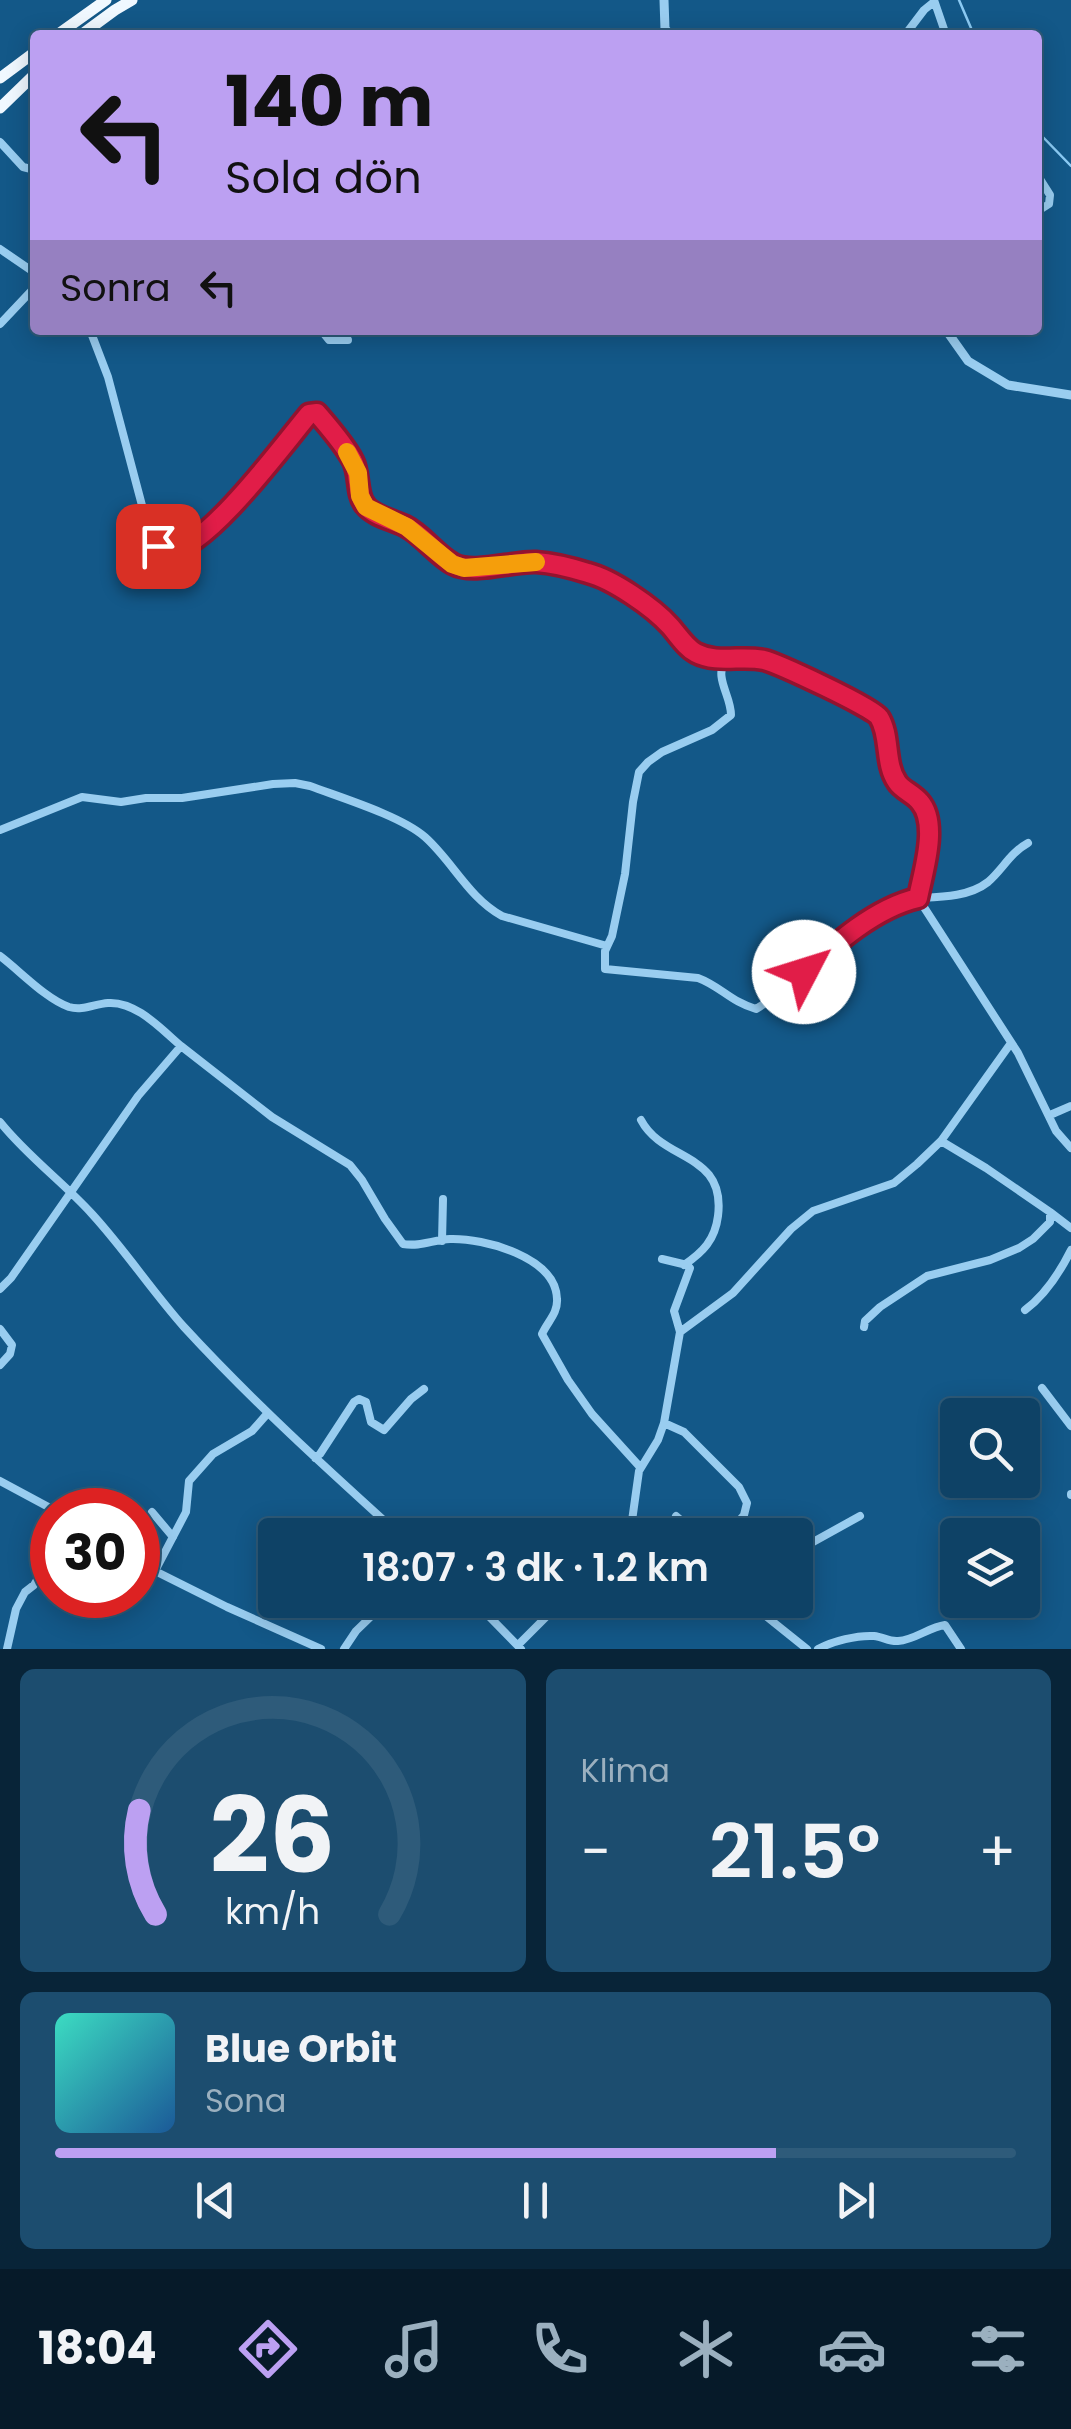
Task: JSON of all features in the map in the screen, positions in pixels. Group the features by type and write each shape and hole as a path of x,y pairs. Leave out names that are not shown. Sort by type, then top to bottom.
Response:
{"highway":[{"path":"64,30 106,0"},
{"path":"88,30 132,0"},
{"path":"0,78 30,56"},
{"path":"0,108 30,79"}],"street":[{"path":"664,0 666,30"},
{"path":"909,30 934,1 944,30"},
{"path":"0,142 23,168 30,169"},
{"path":"1042,182 1050,195 1049,204 1042,208"},
{"path":"0,249 30,270"},
{"path":"0,324 30,292"},
{"path":"92,335 108,377 148,528 165,551 184,546 216,523 309,414 317,413 352,459 366,507 407,527 452,564 464,568 536,562 590,573 614,582 650,608 696,653 726,659 760,659 784,666 878,714 898,784 924,805 928,818 929,838 918,898 1011,1042 1056,1131 1071,1148"},
{"path":"325,335 329,340 348,340"},
{"path":"950,335 968,361 1008,386 1071,394"},
{"path":"726,659 720,668 731,715 712,730 662,752 640,772 625,874 612,936 605,951 605,969 698,978 730,999 756,1009 881,914 904,901 962,894 986,883 1016,850 1028,843"},
{"path":"0,830 82,797 121,802 182,798 295,783 412,827 427,838 487,908 502,916 607,946"},
{"path":"0,956 57,1002 74,1009 108,1003 122,1004 141,1013 272,1118 350,1165 403,1244 476,1242 512,1249 532,1261 556,1287 558,1302 554,1316 542,1334 592,1414 640,1466"},
{"path":"680,1332 733,1294 812,1211 894,1183 917,1164 941,1140 1011,1042"},
{"path":"0,1289 12,1278 138,1096 181,1046"},
{"path":"1050,1115 1071,1106"},
{"path":"641,1120 664,1144 706,1170 720,1200 712,1240 684,1265"},
{"path":"0,1122 93,1215 185,1328 267,1414 381,1518"},
{"path":"941,1140 1071,1228"},
{"path":"442,1241 444,1199"},
{"path":"864,1327 880,1306 927,1276 990,1260 1019,1248 1050,1222 1050,1212"},
{"path":"1025,1310 1037,1301 1071,1250"},
{"path":"632,1518 640,1466 658,1440 664,1422 680,1332 674,1311 690,1268 662,1259"},
{"path":"0,1330 12,1345 0,1365"},
{"path":"1042,1388 1071,1426"},
{"path":"315,1458 354,1402 366,1402 371,1422 384,1430 424,1389"},
{"path":"160,1561 186,1512 189,1481 214,1454 252,1430 267,1414"},
{"path":"664,1422 684,1432 739,1487 746,1503 741,1518"},
{"path":"0,1481 30,1497"},
{"path":"813,1542 860,1516"},
{"path":"160,1522 173,1537"},
{"path":"160,1573 321,1649"},
{"path":"7,1649 16,1609 30,1588"},
{"path":"344,1649 369,1618"},
{"path":"491,1618 520,1647 547,1618"},
{"path":"768,1618 808,1649"},
{"path":"818,1649 876,1636 899,1641 940,1625 945,1625 961,1649"}],"waterway":[{"path":"959,0 972,30"},
{"path":"1042,136 1071,166"}],"slow traffic":[{"path":"347,452 358,473 360,496 366,507 407,527 452,564 464,568 536,562"}],"route":[{"path":"158,546 170,551 184,546 216,523 309,414 317,413 352,459 366,507 407,527 452,564 464,568 536,562 590,573 614,582 650,608 696,653 713,658 760,659 784,666 878,714 898,784 924,805 928,818 929,838 918,898 881,914 804,972"}]}
